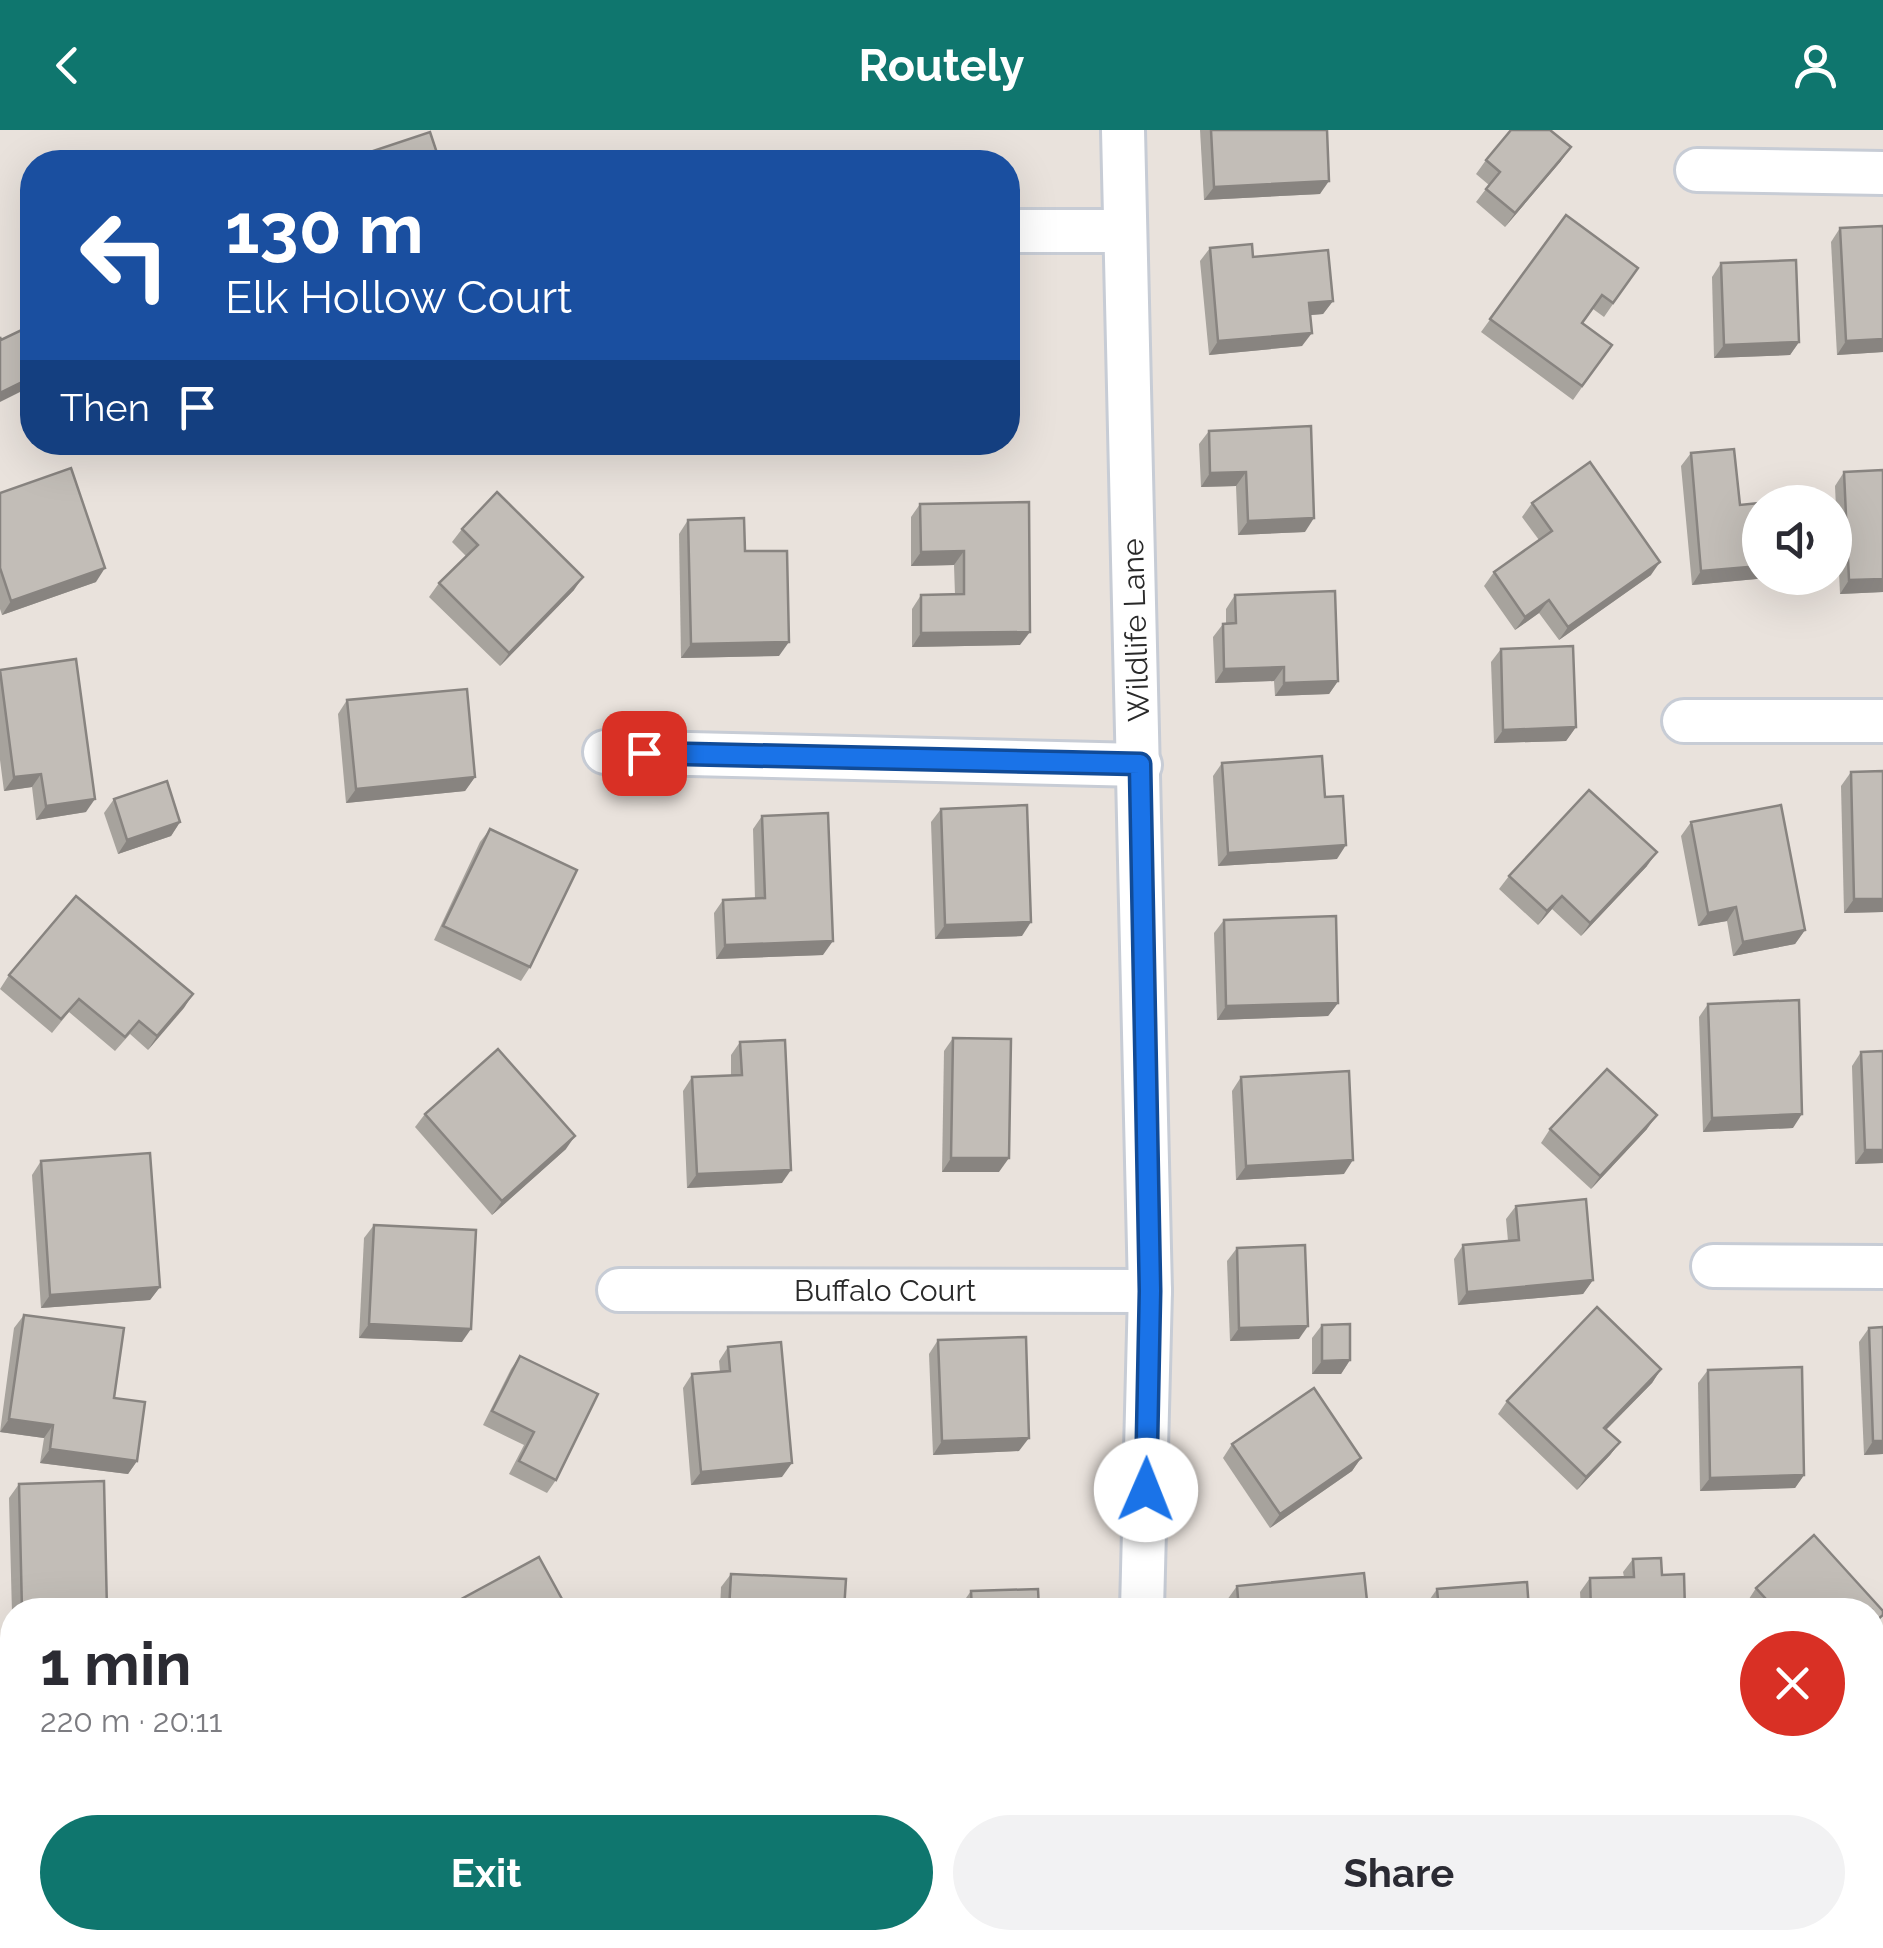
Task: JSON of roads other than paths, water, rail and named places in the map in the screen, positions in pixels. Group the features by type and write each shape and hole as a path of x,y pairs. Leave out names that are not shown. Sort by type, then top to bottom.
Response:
{"street":[{"name":"Wildlife Lane","path":"1123,130 1150,1291 1142,1598"},
{"path":"1696,170 1883,174"},
{"path":"1020,231 1125,232"},
{"path":"1684,721 1883,721"},
{"path":"605,752 1140,764"},
{"path":"1712,1266 1883,1266"},
{"name":"Buffalo Court","path":"619,1290 1150,1291"}]}
